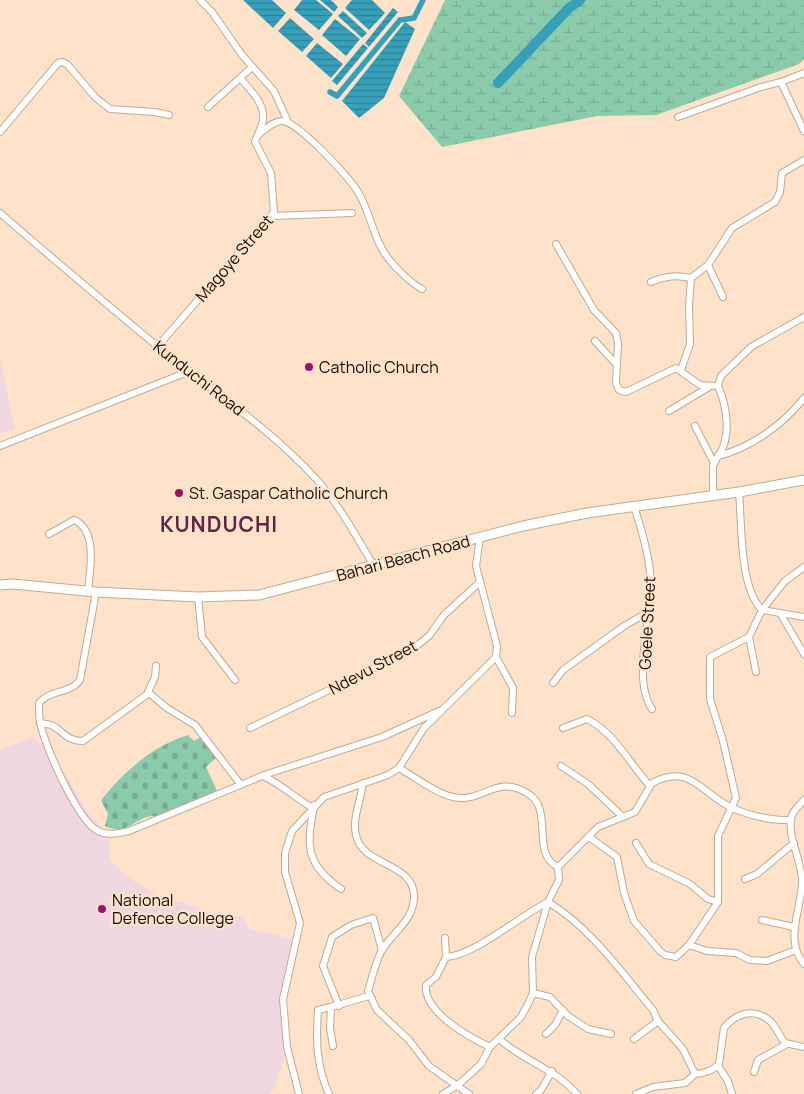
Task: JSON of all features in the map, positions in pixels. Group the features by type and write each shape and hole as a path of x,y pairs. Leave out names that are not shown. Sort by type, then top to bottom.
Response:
{"street":[{"path":"200,0 212,12 252,67 274,91 288,122"},
{"path":"0,132 58,63 62,62 67,64 95,97 110,110 154,112 169,115"},
{"path":"208,106 241,79 252,67"},
{"path":"678,116 761,86 782,82 804,73"},
{"path":"241,79 257,98 263,111 263,122 257,136"},
{"path":"782,82 804,131"},
{"path":"257,136 281,121 288,122 306,135 349,180 368,213 382,249 408,280 422,289"},
{"name":"Magoye Street","path":"158,346 272,216 275,207 271,173 268,164 256,148 257,136"},
{"path":"651,282 663,277 679,276 691,278 708,265 732,228 775,202 780,192 782,173 804,160"},
{"name":"Kunduchi Road","path":"0,213 158,346 254,421 317,481 343,514 374,566"},
{"path":"272,216 352,213"},
{"path":"556,244 594,310 616,333 618,344 616,386 624,392 672,368 681,370 693,380 709,387"},
{"path":"708,265 723,297"},
{"path":"681,370 690,344 689,305 691,278"},
{"path":"713,495 714,463 722,451 726,437 724,402 718,386 721,376 751,347 804,317"},
{"path":"595,341 616,364"},
{"path":"0,446 190,371"},
{"path":"669,411 709,387 718,386"},
{"path":"718,456 735,452 756,440 790,414 804,398"},
{"path":"695,426 714,463"},
{"name":"Bahari Beach Road","path":"0,585 13,584 92,592 198,597 259,595 522,526 634,506 739,492 804,480"},
{"path":"739,492 747,578 754,598 762,610 804,617"},
{"name":"Goele Street","path":"634,506 649,561 650,611 643,666 644,687 652,709"},
{"path":"49,534 69,521 74,520 83,525 89,536 92,592 80,680 73,687 49,694 41,700 39,703 40,723 64,783 81,813 98,831 109,834 129,831 263,776 382,737 445,709"},
{"path":"480,537 476,566 497,646 496,657 513,688 512,713"},
{"path":"756,672 750,637 762,610 784,581 804,567"},
{"name":"Ndevu Street","path":"250,728 410,651 429,636 444,615 480,582"},
{"path":"198,597 205,642 235,680"},
{"path":"553,683 563,670 624,626 650,611"},
{"path":"780,613 804,654"},
{"path":"589,838 617,857 624,893 631,915 660,951 674,958 689,945 718,902 718,836 736,798 724,741 710,699 710,657 750,637"},
{"path":"299,1094 288,1047 283,998 300,923 297,908 286,880 284,863 287,843 292,831 314,806 332,793 388,775 399,768 424,728 496,657"},
{"path":"40,723 53,726 60,734 77,741 83,741 148,692 155,677 156,666"},
{"path":"148,692 167,708 195,726 241,785"},
{"path":"563,728 586,719 597,725 617,744 650,786"},
{"path":"560,766 588,784 623,817"},
{"path":"399,768 452,797 469,797 506,785 516,787 532,796 540,809 546,852 552,864 558,867"},
{"path":"263,776 278,783 311,807 314,806"},
{"path":"558,867 589,838 598,826 637,810 650,786 655,781 671,777 688,778 731,807 780,820 790,820"},
{"path":"363,783 355,820 358,842 371,857 385,862 410,880 415,896 413,910 408,919 382,950 368,991 369,996 377,1010 409,1040 429,1066 469,1094"},
{"path":"804,800 795,809 790,820 803,880 794,927 796,950 804,964"},
{"path":"314,806 309,829 310,851 323,877 341,889"},
{"path":"636,843 649,864 690,884 708,899 718,902"},
{"path":"745,879 757,874 794,843"},
{"path":"443,1094 458,1085 481,1064 490,1047 521,1017 533,993 532,957 548,902 559,880 558,867"},
{"path":"446,958 464,952 486,941 530,910 548,902"},
{"path":"548,902 563,912 595,941 653,1010 658,1021 683,1049 695,1074"},
{"path":"339,1006 323,966 332,937 351,925 373,918 382,950"},
{"path":"762,920 794,927"},
{"path":"445,938 446,958 436,977 426,985 425,994 437,1011 466,1036 490,1047"},
{"path":"689,945 707,951 736,952 750,960 766,961 796,950"},
{"path":"533,993 550,998 588,1029 611,1034"},
{"path":"329,1094 324,1084 316,1050 318,1010 339,1006 369,996"},
{"path":"331,1007 330,1028 333,1046"},
{"path":"546,1034 555,1025 563,1010"},
{"path":"732,1094 728,1081 718,1066 724,1028 745,1012 756,1013 770,1021 787,1044"},
{"path":"634,1039 658,1021"},
{"path":"500,1039 518,1053 552,1071 577,1094"},
{"path":"754,1072 758,1060 787,1044 804,1047"},
{"path":"636,1094 653,1087 685,1083 695,1074 718,1066"},
{"path":"539,1093 552,1071"}],"shaded area":[{"path":"0,358 15,430 0,433"},
{"name":"National Defence College","path":"33,737 53,755 89,814 109,834 110,861 132,880 159,896 186,903 221,916 244,917 250,929 297,940 282,1002 286,1051 274,1089 270,1094 0,1094 0,750"}],"green space":[{"path":"445,0 804,0 804,59 799,64 656,115 597,116 442,147 399,96"},
{"path":"188,735 194,741 201,737 216,758 206,767 217,791 120,829 105,826 108,814 101,800 110,789 130,769 151,753"}],"water":[{"path":"243,0 272,0 286,13 273,28"},
{"path":"302,0 316,0 333,14 319,30 294,10"},
{"path":"320,0 331,0 338,7 334,12"},
{"path":"352,0 372,0 385,13 369,30 345,8"},
{"path":"393,8 398,12 369,47 365,43"},
{"path":"343,11 367,33 362,38 338,16"},
{"path":"290,18 314,39 302,52 278,31"},
{"path":"335,19 360,39 346,56 322,35"},
{"path":"405,22 415,29 384,98 359,118 342,101"},
{"path":"317,43 343,64 331,78 306,56"},
{"path":"363,44 368,48 337,85 332,81"}],"waterway":[{"path":"330,92 337,96 400,20 414,18 423,0"},
{"path":"498,83 568,9 580,0"}],"place":[{"name":"Catholic Church","path":"309,367"},
{"name":"St. Gaspar Catholic Church","path":"179,493"},
{"name":"National Defence College","path":"102,909"}],"district":[{"name":"KUNDUCHI","path":"219,524"}]}
